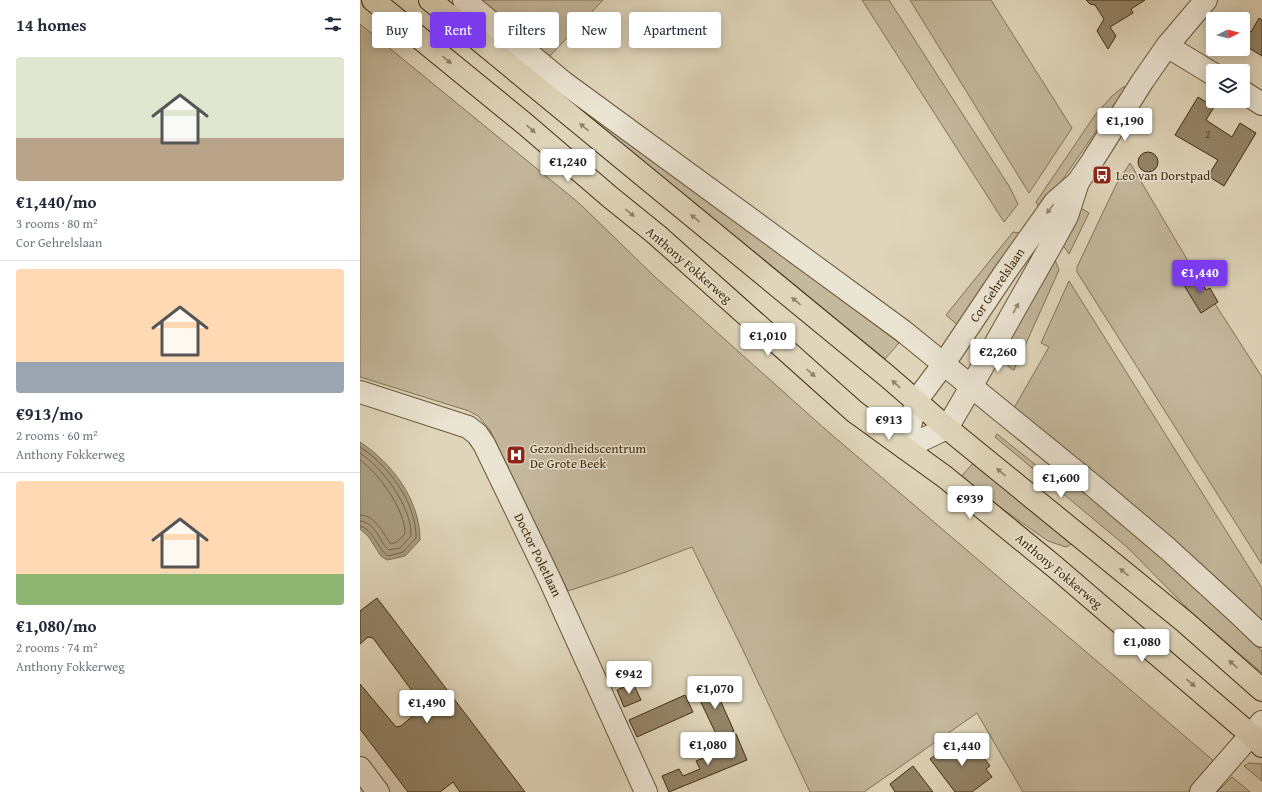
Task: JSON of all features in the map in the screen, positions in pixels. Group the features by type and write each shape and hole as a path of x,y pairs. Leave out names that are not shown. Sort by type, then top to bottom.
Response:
{"main road":[{"name":"Anthony Fokkerweg","path":"373,0 525,124 657,235 855,412 945,478 1258,734"},
{"path":"430,0 887,376 946,428 1185,622 1262,690"}],"street":[{"path":"464,0 563,82 903,331 1096,488 1168,549 1262,636"},
{"name":"Cor Gehrelslaan","path":"905,448 916,401 943,365 1004,274 1055,202 1078,182 1142,82 1167,46 1206,0"},
{"path":"1167,46 1206,70"},
{"path":"1250,96 1262,104"},
{"name":"Cor Gehrelslaan","path":"946,428 971,387 1064,221 1078,182"},
{"name":"Doctor Poletlaan","path":"360,392 468,427 477,434 484,444 549,578 646,792"},
{"path":"905,448 946,428"},
{"path":"1201,792 1258,734"},
{"path":"360,768 378,792"}],"shaded area":[{"path":"477,0 603,0 592,12 567,12 567,38 559,46 559,12 494,12 494,14"},
{"path":"862,0 889,0 1009,186 1018,204 1004,222"},
{"path":"910,0 991,0 1072,128 1029,193"},
{"path":"360,24 372,34 372,48 389,48 580,204 654,276 825,429 1215,762 1189,792 1023,792 977,713 864,792 810,792 692,547 626,572 568,591 490,430 478,416 469,411 360,377"},
{"path":"536,48 557,48 548,58"},
{"path":"531,69 817,280 899,343 885,359"},
{"path":"1125,87 1125,89 1041,211 1036,202 1095,115 1112,96"},
{"path":"1130,163 1194,271 1262,377 1262,563 1077,272 1077,267 1116,185"},
{"path":"1081,208 1089,213 1069,254 1061,242"},
{"path":"1013,232 1023,235 960,327 946,315"},
{"path":"1053,255 1059,270 1013,370 998,358"},
{"path":"1069,281 1262,588 1262,620 1141,511 1014,408 1049,347 1041,343"},
{"path":"997,434 1052,478 1058,471 1128,528 1203,595 1262,651 1262,673 1194,615 1127,547 995,437"},
{"path":"973,463 1072,544 1066,547 1048,541 961,477"},
{"path":"1249,763 1262,764 1262,781 1244,766"},
{"path":"1232,777 1250,792 1217,792"}],"water":[{"path":"360,442 383,461 393,472 402,484 415,511 419,525 420,540 405,556 387,560 381,556 368,536 360,529"}],"building":[{"path":"1086,0 1145,0 1131,9 1133,13 1110,27 1116,36 1108,49 1097,31 1104,19 1095,5 1090,4"},
{"path":"1259,18 1262,20 1262,56 1250,49 1251,32"},
{"path":"1198,97 1206,102 1206,108 1213,108 1206,120 1232,137 1240,123 1256,133 1224,186 1208,176 1218,160 1175,135"},
{"path":"1148,152 1155,155 1158,162 1155,169 1148,172 1141,169 1138,162 1141,155"},
{"path":"1195,274 1206,290 1210,288 1218,302 1201,313 1182,282"},
{"path":"377,598 525,792 460,792 453,782 440,792 408,792 360,729 360,684 396,727 401,726 422,708 421,703 373,638 368,637 360,644 360,611"},
{"path":"712,682 734,731 718,738 695,690"},
{"path":"633,683 641,700 624,707 617,690"},
{"path":"685,695 693,712 637,737 629,720"},
{"path":"736,734 747,760 669,792 662,776 679,769 683,776 700,769 696,761 731,747 727,737"},
{"path":"960,736 974,754 979,751 990,766 986,769 992,777 972,792 955,792 930,759"},
{"path":"913,766 933,792 895,792 890,784"}],"place":[{"name":"Leo van Dorstpad","path":"1102,175"},
{"name":"Gezondheidscentrum De Grote Beek","path":"516,455"}]}
